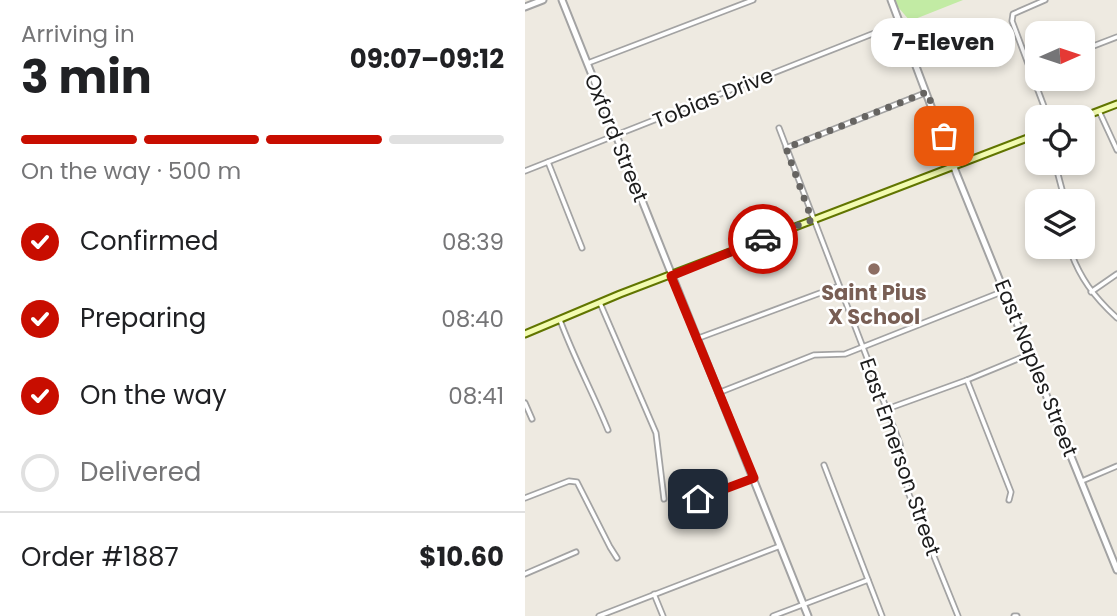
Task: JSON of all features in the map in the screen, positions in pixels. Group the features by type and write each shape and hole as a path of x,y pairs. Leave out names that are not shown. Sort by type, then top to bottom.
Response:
{"main road":[{"path":"1095,112 1117,104"},
{"path":"525,334 1025,139"}],"street":[{"path":"525,7 543,0"},
{"name":"Oxford Street","path":"562,0 808,616"},
{"path":"586,64 753,0"},
{"name":"East Naples Street","path":"891,0 1004,291 1117,570"},
{"path":"1025,57 1012,21 1013,14 1045,0"},
{"name":"Tobias Drive","path":"525,171 900,23"},
{"path":"1095,45 1117,37"},
{"path":"786,148 927,92"},
{"path":"1099,111 1117,150"},
{"name":"East Emerson Street","path":"779,128 900,444 908,492 958,616"},
{"path":"548,162 582,248"},
{"path":"1074,259 1091,292 1117,318"},
{"path":"1091,292 1117,274"},
{"path":"696,339 839,286"},
{"path":"718,393 814,355 840,356 1004,291"},
{"path":"600,303 656,433 664,499"},
{"path":"560,320 573,353 593,390 608,430"},
{"path":"887,409 1030,354"},
{"path":"967,380 1011,492 1009,500"},
{"path":"525,403 532,419"},
{"path":"824,465 882,616"},
{"path":"1081,481 1117,466"},
{"path":"698,499 754,478"},
{"path":"525,498 569,481 577,482 617,558"},
{"path":"599,616 780,546"},
{"path":"525,574 576,552"},
{"path":"773,616 868,580"},
{"path":"654,594 663,616"}],"green space":[{"path":"892,0 963,0 910,21"}],"way so far":[{"path":"763,239 812,220 786,148 927,92 944,136"}],"place":[{"name":"7-Eleven","path":"944,136"},
{"name":"Saint Pius X School","path":"874,269"}],"route":[{"path":"698,499 754,478 671,276 763,239"}]}
